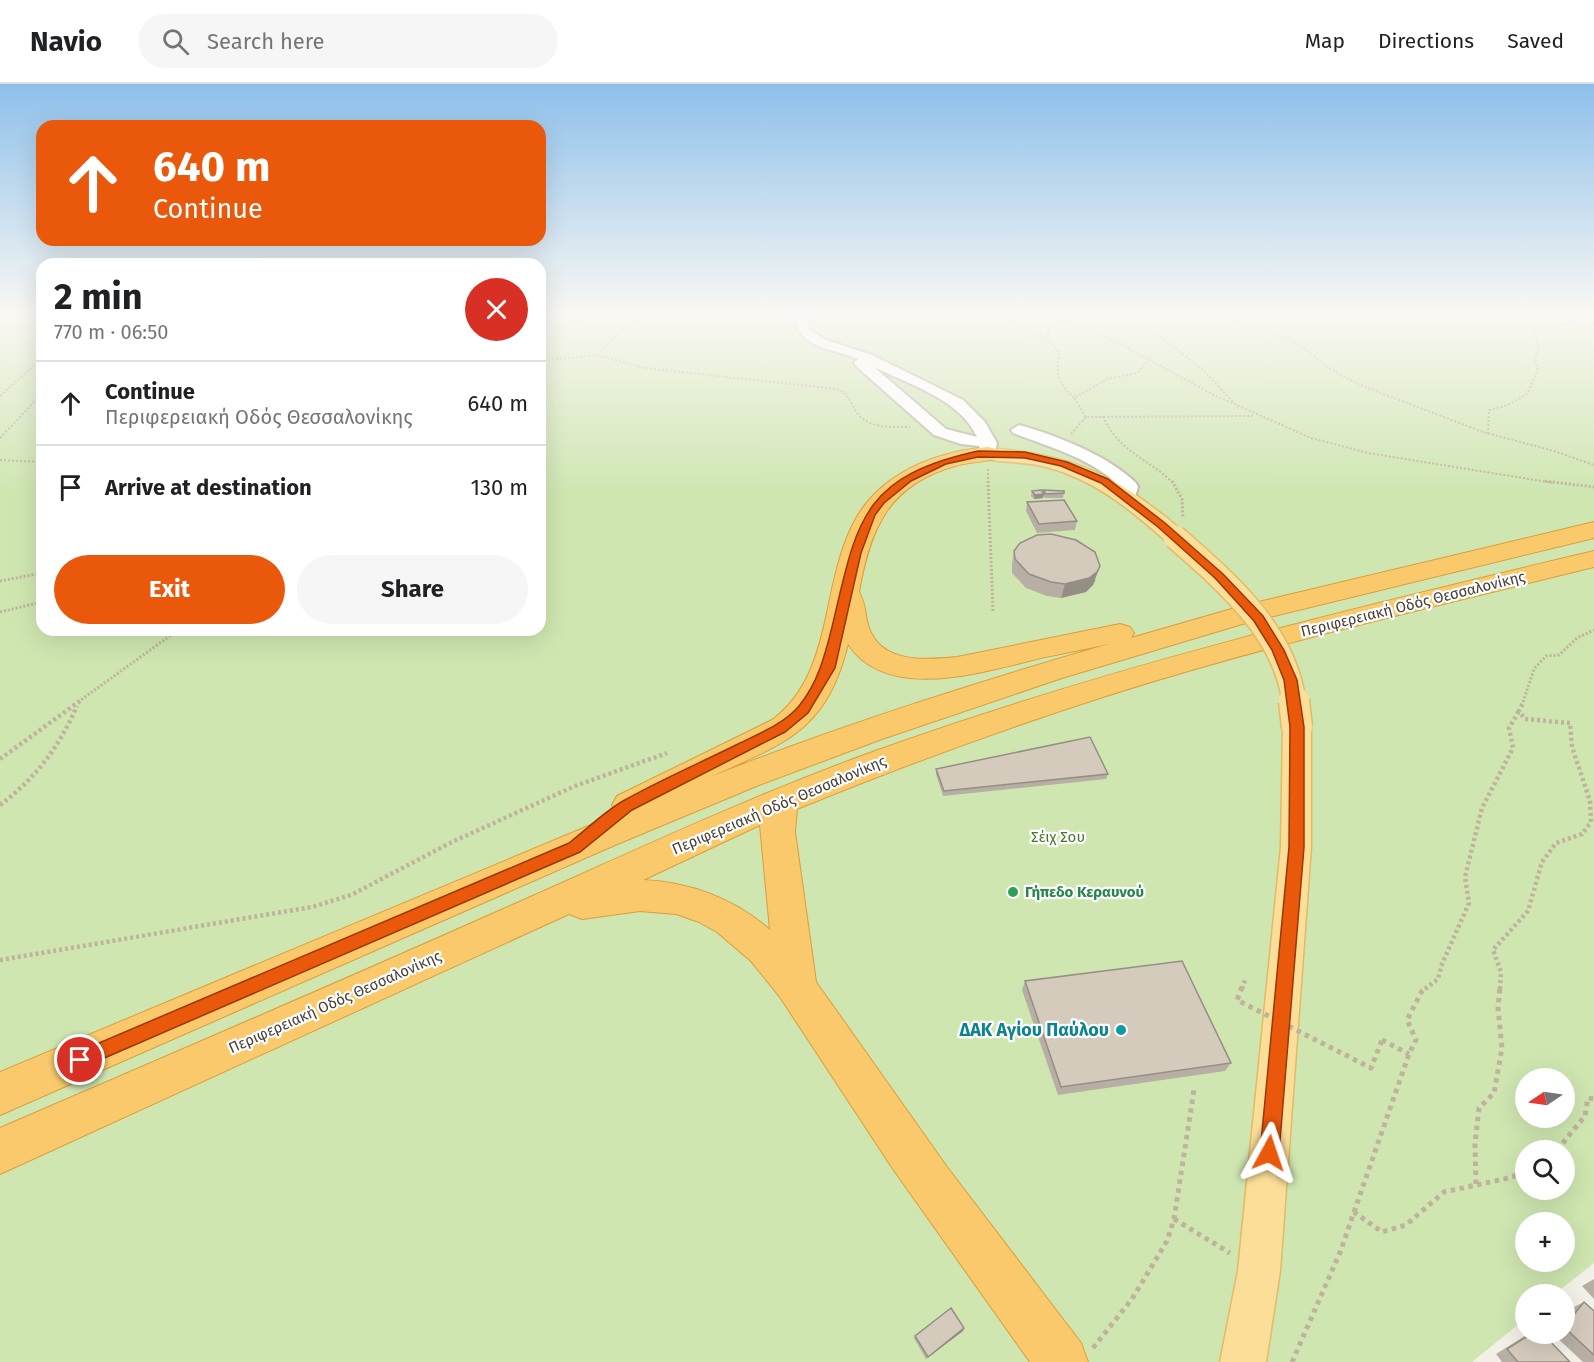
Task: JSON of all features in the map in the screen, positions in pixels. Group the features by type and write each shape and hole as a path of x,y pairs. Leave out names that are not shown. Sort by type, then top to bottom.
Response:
{"highway":[{"path":"575,847 627,806 693,771 766,737 804,710 829,668 862,532 880,500 907,479 934,465 988,448"},
{"name":"Περιφερειακή Οδός Θεσσαλονίκης","path":"0,1094 575,847 747,776 871,731 1051,671 1242,615 1594,530"},
{"name":"Περιφερειακή Οδός Θεσσαλονίκης","path":"0,1151 386,980 781,801 998,720 1182,663 1333,622 1594,559"},
{"path":"848,585 851,618 863,644 873,655 886,661 922,669 974,663 1071,641 1242,615"},
{"path":"781,801 777,832 797,987"},
{"path":"386,980 558,909 596,900 651,895 691,902 731,921 769,953 797,987 933,1189 1074,1358"}],"main road":[{"path":"988,448 1064,464 1104,481 1128,497 1244,601 1268,633 1290,680 1297,727 1296,847 1259,1270 1243,1362"}],"street":[{"path":"873,374 940,432 988,448"},
{"path":"899,374 944,395 976,421 988,448"},
{"path":"1018,430 1061,447 1122,477 1130,487 1128,497"}],"path":[{"path":"0,396 25,374"},
{"path":"697,374 837,389 850,395 858,415 865,421 884,426 920,428"},
{"path":"1055,374 1059,385 1074,398 1086,417"},
{"path":"1074,398 1107,379 1134,374"},
{"path":"1174,374 1242,410 1313,439 1392,459 1426,461 1579,487 1594,487"},
{"path":"1207,374 1242,410"},
{"path":"1339,374 1359,385 1488,434 1554,451 1594,465"},
{"path":"1488,434 1490,430 1487,417 1489,410 1508,405 1527,394 1537,374"},
{"path":"0,438 36,400"},
{"path":"1103,416 1104,423 1111,433 1125,447 1170,477 1181,495 1183,517 1168,531"},
{"path":"1061,447 1086,417 1255,416"},
{"path":"988,448 993,610"},
{"path":"0,460 36,462"},
{"path":"0,581 36,574"},
{"path":"0,612 36,603"},
{"path":"1292,1362 1341,1250 1409,1054 1416,1040 1407,1020 1422,991 1438,979 1442,964 1469,903 1465,877 1470,854 1482,808 1513,748 1508,729 1510,723 1519,711 1531,684 1534,669 1546,656 1559,655 1577,638 1594,630"},
{"path":"0,759 170,636"},
{"path":"0,805 46,765 65,735 78,704"},
{"path":"1476,1184 1475,1144 1479,1108 1494,1093 1502,1048 1498,1008 1501,972 1494,950 1528,911 1542,862 1556,843 1582,834 1591,822 1590,801 1572,747 1570,723 1525,719 1519,711"},
{"path":"0,960 312,908 351,895 452,842 575,786 668,753"},
{"path":"1245,980 1237,1000 1371,1068 1382,1040 1409,1054"},
{"path":"1074,1358 1132,1299 1163,1248 1174,1219 1194,1090"},
{"path":"1565,1140 1585,1116 1588,1098 1594,1099"},
{"path":"1354,1212 1382,1232 1406,1225 1444,1192 1515,1175"},
{"path":"1174,1219 1259,1270"}],"green space":[{"name":"Σέιχ Σου","path":"0,374 36,374 36,636 546,636 546,374 1594,374 1594,1263 1568,1284 1515,1284 1515,1327 1472,1362 0,1362"}],"building":[{"path":"1041,490 1044,494 1035,495 1032,491"},
{"path":"1043,490 1064,491 1064,493 1046,494"},
{"path":"1064,500 1077,521 1039,524 1027,502"},
{"path":"1051,534 1076,540 1095,552 1100,566 1097,572 1089,578 1065,584 1051,582 1029,574 1015,559 1014,551 1020,543 1037,535"},
{"path":"1090,737 1108,774 944,791 936,769"},
{"name":"ΔΑΚ Αγίου Παύλου","path":"1182,961 1231,1063 1061,1087 1025,981"},
{"path":"1584,1302 1594,1311 1594,1355 1575,1337 1575,1313"},
{"path":"951,1308 964,1328 928,1357 915,1336"},
{"path":"1515,1344 1553,1344 1570,1362 1518,1362 1507,1349"}],"place":[{"name":"Γήπεδο Κεραυνού","path":"1013,892"},
{"name":"ΔΑΚ Αγίου Παύλου","path":"1121,1030"}],"route":[{"path":"80,1060 575,847 627,806 781,729 804,710 829,668 855,553 870,515 880,500 907,479 943,462 978,454 1025,455 1077,468 1104,481 1128,497 1161,525 1219,576 1259,619 1278,650 1290,680 1297,727 1296,847 1269,1153"}]}
